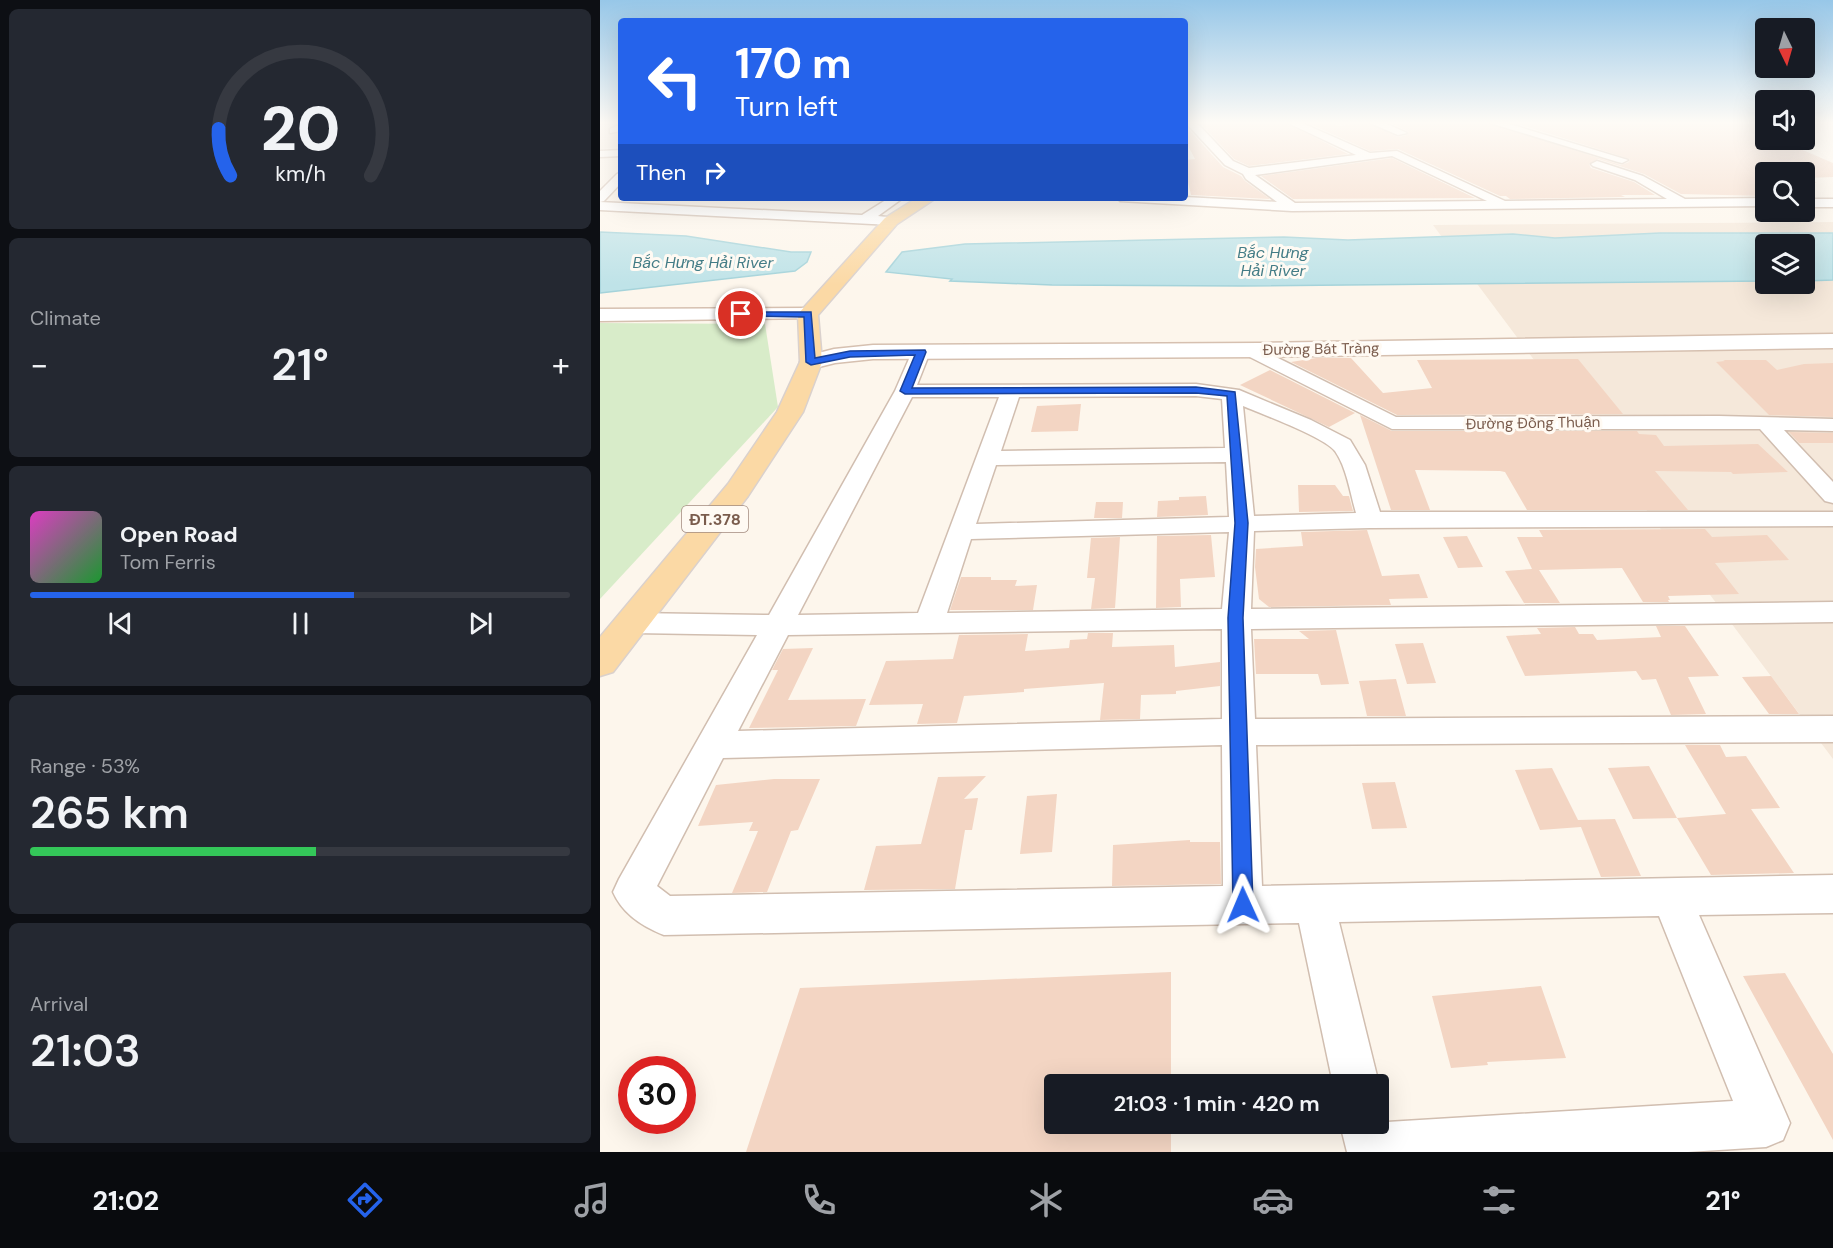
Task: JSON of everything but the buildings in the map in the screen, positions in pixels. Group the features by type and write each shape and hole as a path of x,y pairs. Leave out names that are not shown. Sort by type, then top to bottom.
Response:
{"main road":[{"path":"812,308 889,224 924,201"},
{"name":"ĐT.378","path":"600,662 738,490 790,412 811,362 812,308"}],"street":[{"path":"1250,177 1292,207"},
{"path":"1445,177 1504,204"},
{"path":"1635,177 1683,202"},
{"path":"600,198 618,179"},
{"path":"1234,184 1290,185"},
{"path":"656,209 663,201"},
{"path":"740,214 755,201"},
{"path":"864,220 892,201"},
{"path":"1180,201 1292,207 1755,202"},
{"path":"1815,203 1833,203"},
{"path":"600,206 864,220 889,224"},
{"path":"600,315 812,308"},
{"name":"Đường Bát Tràng","path":"811,362 850,354 921,352 1250,350 1833,341"},
{"name":"Đường Đồng Thuận","path":"1250,350 1392,423 1833,425"},
{"path":"921,352 905,391 633,892 664,915 1833,894"},
{"path":"930,623 1011,390"},
{"path":"905,391 1196,390 1232,394 1304,424 1342,445 1354,465 1370,520"},
{"path":"1232,394 1242,523 1236,618 1243,905"},
{"path":"1766,423 1833,496"},
{"path":"988,458 1236,455"},
{"path":"961,532 1370,520 1833,519"},
{"path":"634,622 777,625 1833,612"},
{"path":"711,745 1238,732 1481,730 1715,732 1833,729"},
{"path":"1366,1134 1370,1148 1766,1123 1671,897"},
{"path":"1316,904 1354,1074"}],"shaded area":[{"path":"1833,222 1833,759 1433,225"}],"green space":[{"path":"600,323 765,324 778,407 600,599"}],"water":[{"name":"Bắc Hưng Hải River","path":"600,232 686,236 791,252 811,252 807,262 795,271 600,293"},
{"name":"Bắc Hưng Hải River","path":"1660,233 1833,233 1833,280 1815,281 1815,234 1755,234 1755,281 1241,286 1052,285 950,281 952,279 886,272 902,252 965,244 1284,237 1348,240 1513,234 1555,238"}],"route":[{"path":"741,314 808,314 811,362 850,354 921,352 905,391 1196,390 1232,394 1242,523 1236,618 1243,905"}]}
